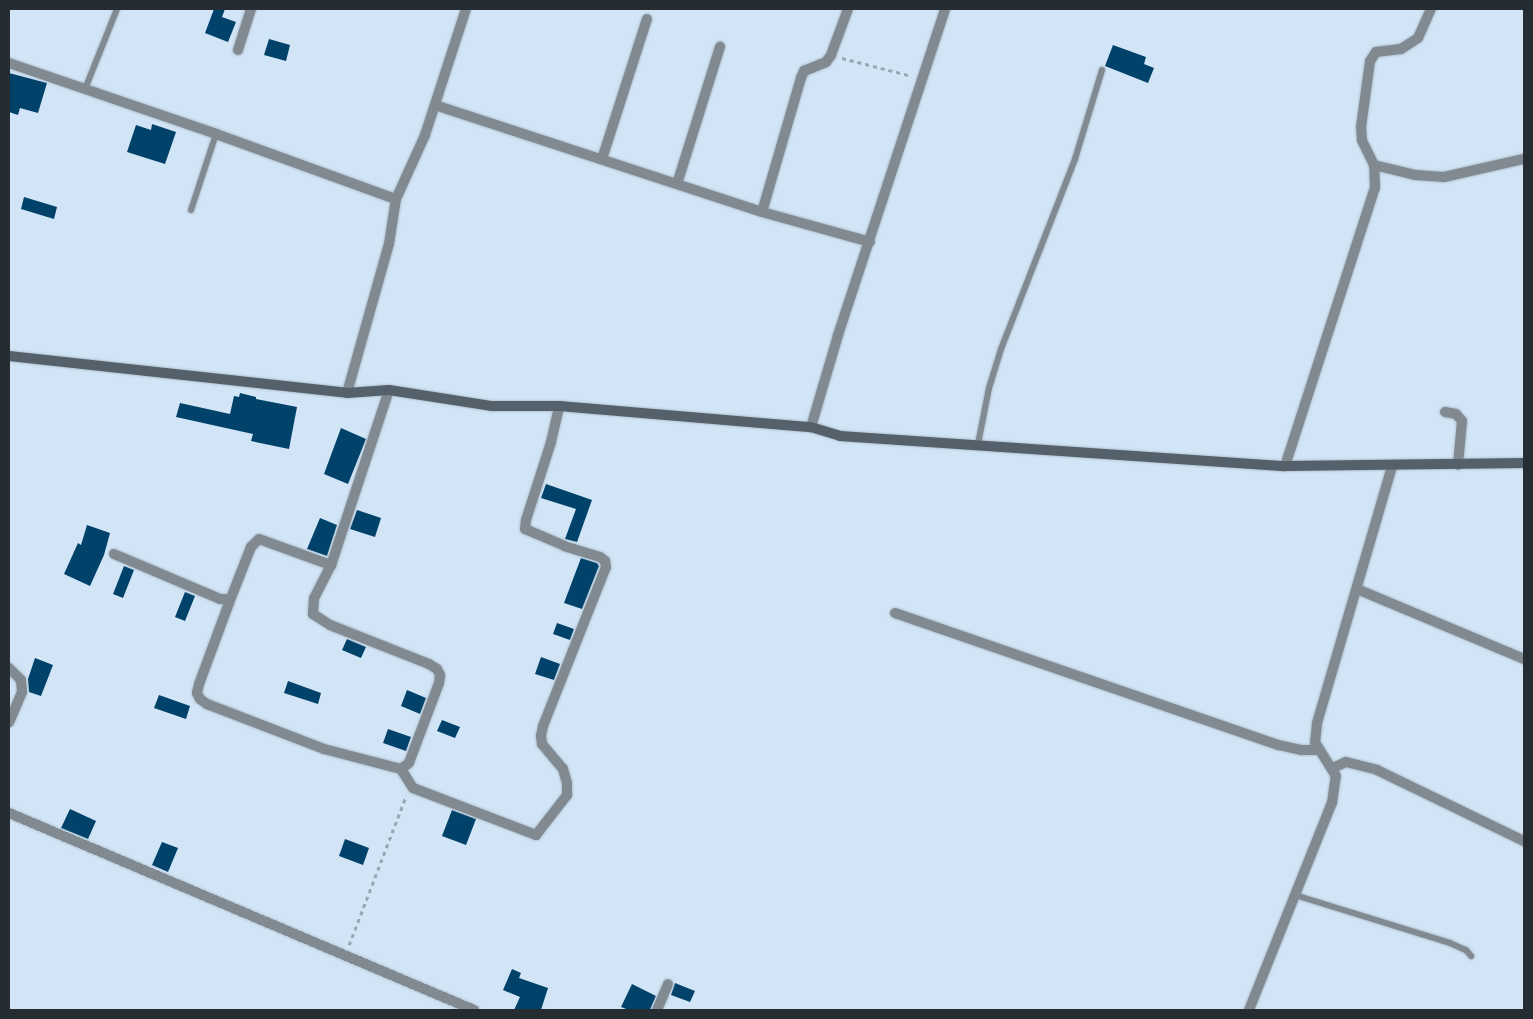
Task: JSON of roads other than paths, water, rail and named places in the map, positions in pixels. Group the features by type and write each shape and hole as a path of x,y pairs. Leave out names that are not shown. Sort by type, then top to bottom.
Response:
{"street":[{"path":"238,50 251,9"},
{"path":"347,393 389,244 396,199 425,135 466,9"},
{"path":"762,212 801,78 804,71 826,62 831,55 848,9"},
{"path":"811,427 838,335 945,9"},
{"path":"1285,466 1375,188 1374,165 1362,140 1360,127 1370,61 1376,52 1401,49 1418,38 1431,9"},
{"path":"602,159 647,19"},
{"path":"677,184 720,47"},
{"path":"9,64 216,134 396,199"},
{"path":"435,105 762,212 870,242"},
{"path":"1374,165 1415,175 1444,177 1524,159"},
{"path":"9,356 347,393 389,390 491,406 560,406 811,427 840,436 1285,466 1524,463"},
{"path":"389,390 331,565 314,598 313,614 330,625 429,664 437,669 440,675 409,763 401,769"},
{"path":"331,565 259,539 251,547 199,684 197,693 200,699 207,704 324,749 401,769 413,788 424,794 443,798 536,835 567,795 568,783 563,769 542,744 541,736 606,567 605,561 600,556 531,534 525,529 526,520 549,451 560,406"},
{"path":"1444,412 1456,414 1462,421 1458,465"},
{"path":"1249,1010 1332,803 1336,776 1333,768 1315,743 1317,723 1392,466"},
{"path":"114,554 220,599 226,599 229,603"},
{"path":"1357,589 1524,659"},
{"path":"894,613 1279,745 1301,750 1319,750"},
{"path":"9,668 21,680 22,692 9,722"},
{"path":"1333,768 1346,762 1377,770 1524,841"},
{"path":"9,813 474,1010"},
{"path":"657,1010 668,984"}],"lane":[{"path":"85,89 117,9"},
{"path":"978,444 989,388 998,356 1075,159 1102,70"},
{"path":"191,210 216,134"},
{"path":"1295,895 1450,943 1466,950 1472,956"}]}
